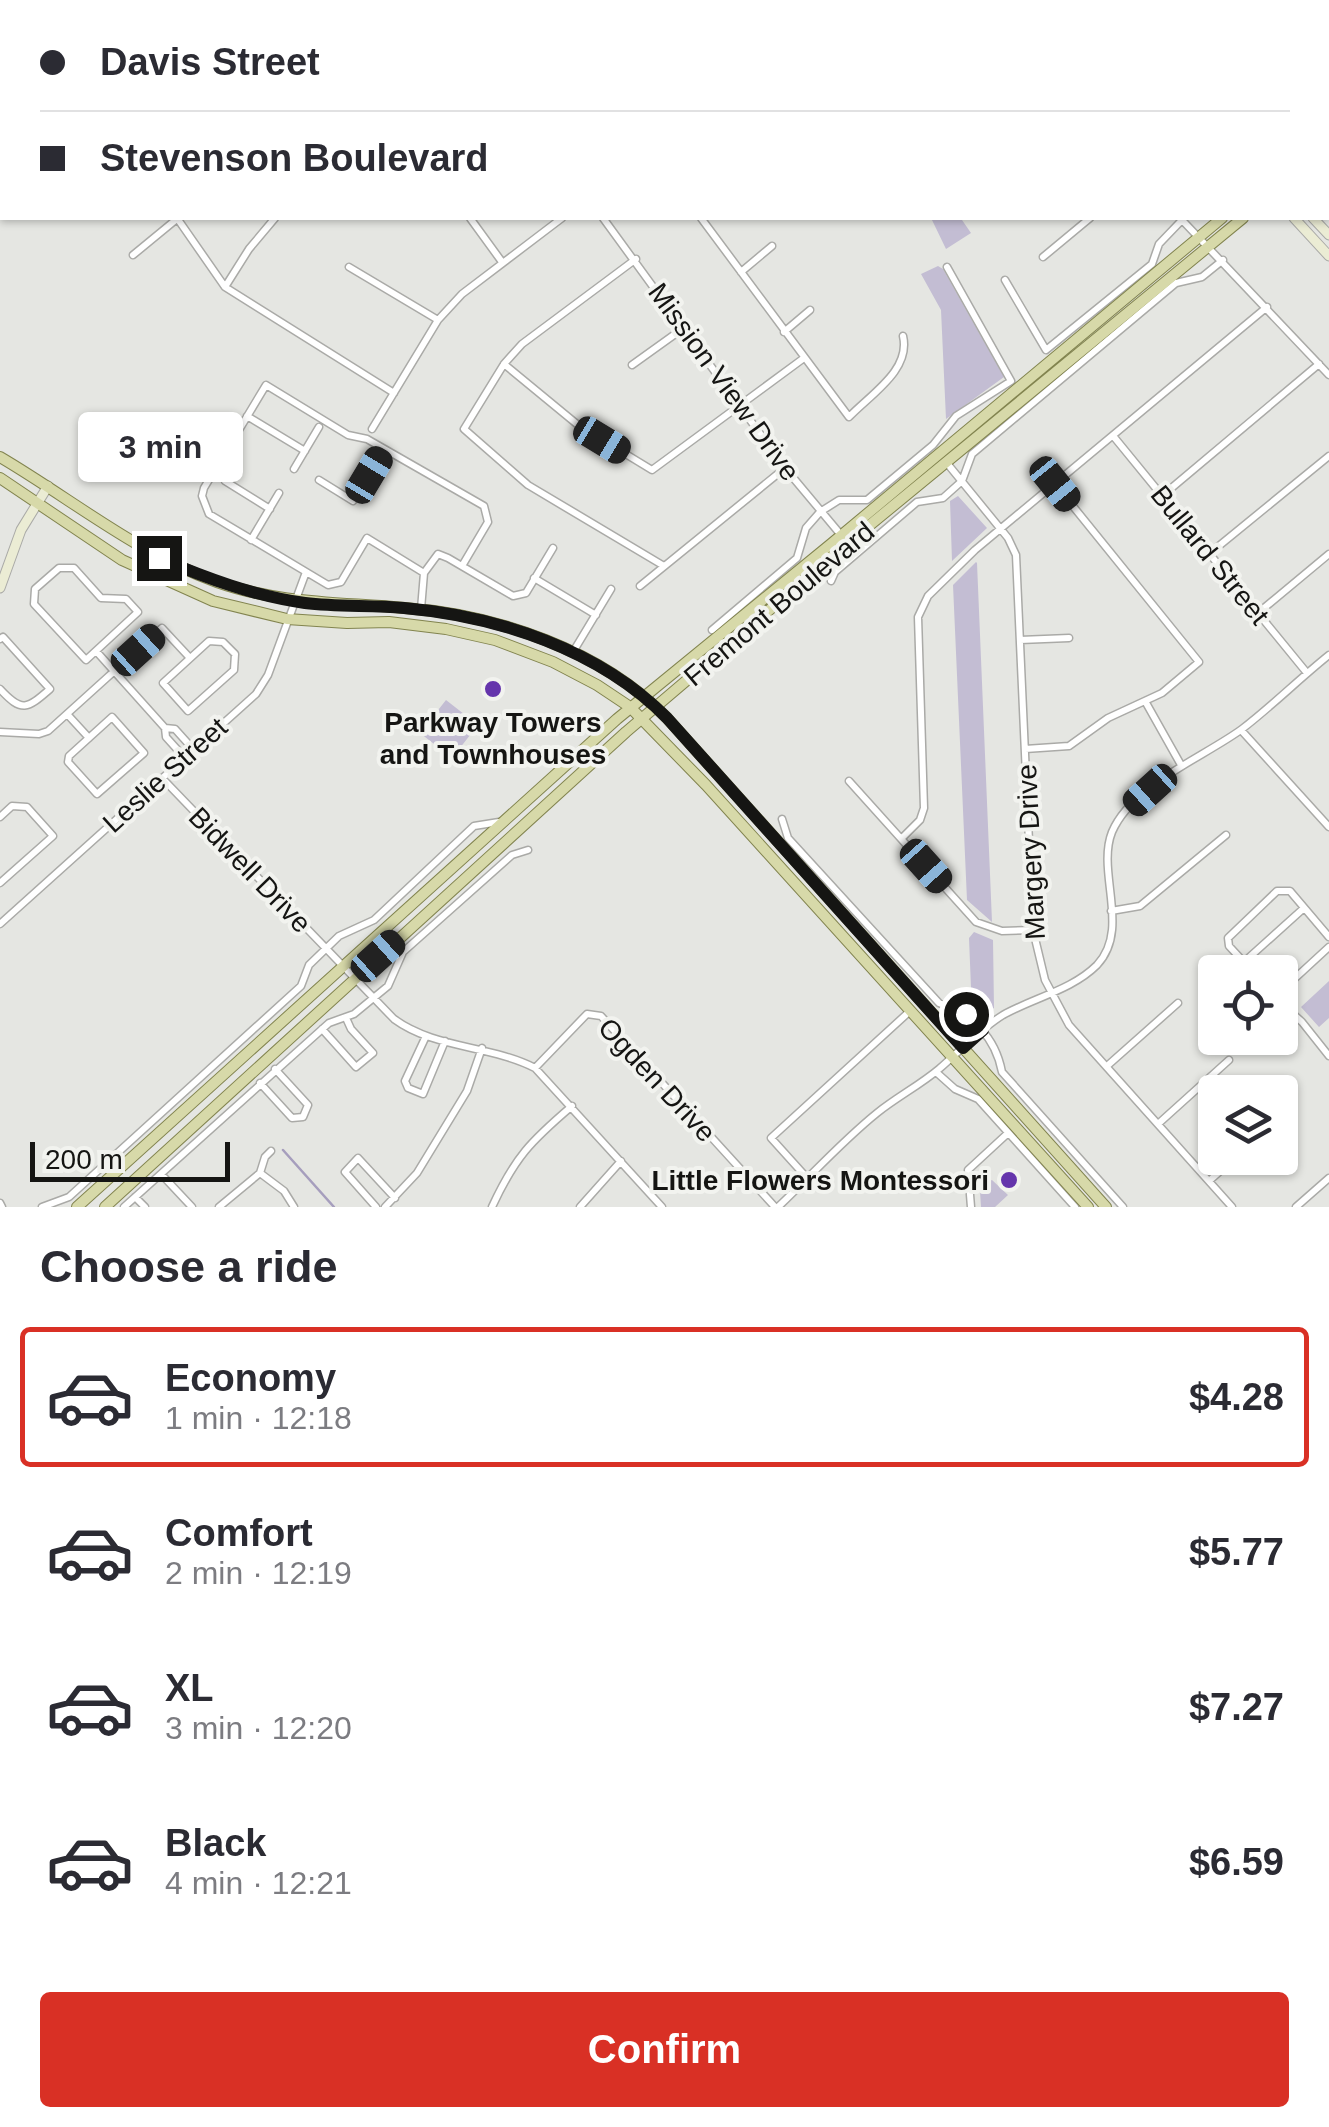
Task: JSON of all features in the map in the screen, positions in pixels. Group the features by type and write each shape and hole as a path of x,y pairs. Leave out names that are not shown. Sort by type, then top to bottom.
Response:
{"main road":[{"name":"Fremont Boulevard","path":"105,1207 353,979 939,454 1219,220"},
{"name":"Fremont Boulevard","path":"77,1207 630,708 844,539 947,464 1241,220"},
{"path":"0,457 159,558 219,583 294,601 421,609 502,626 572,653 644,697 1106,1207"},
{"path":"0,478 151,575 213,600 287,619 403,623 474,635 556,663 600,687 643,718 1088,1207"}],"street":[{"path":"133,255 176,220"},
{"path":"179,220 225,287 394,393"},
{"path":"225,287 273,220"},
{"path":"471,220 502,262"},
{"path":"372,428 438,320 462,294 559,220"},
{"name":"Mission View Drive","path":"605,220 785,468 844,539"},
{"path":"702,220 849,417 900,365 906,350 903,336"},
{"path":"1043,257 1088,220"},
{"path":"1005,280 1046,350 1152,264 1159,244 1179,220"},
{"path":"1181,220 1329,374"},
{"path":"1296,220 1329,256"},
{"path":"740,272 772,246"},
{"path":"636,259 522,344 504,364 464,429 528,485 664,566"},
{"path":"962,482 972,454 1176,283 1202,277 1222,260"},
{"path":"350,267 438,320"},
{"name":"Fremont Boulevard","path":"712,630 797,558 806,528 820,512 839,500 867,500 932,445 956,416 1012,381 947,267"},
{"path":"902,838 920,820 924,808 918,616 928,596 1000,530 1267,307"},
{"path":"784,332 810,310"},
{"path":"632,365 684,327"},
{"path":"504,364 578,426 652,470 804,358"},
{"path":"1162,496 1320,364"},
{"path":"424,573 367,538 341,582 328,586 209,514 202,496 266,385 348,435 367,438 484,506 488,522 462,566"},
{"path":"247,416 304,451"},
{"path":"294,470 319,427"},
{"name":"Bullard Street","path":"1114,437 1307,673"},
{"path":"319,480 354,501 384,449"},
{"name":"Margery Drive","path":"939,454 1016,556 1033,930 1050,993 1069,1025 1232,1207"},
{"path":"1209,554 1329,456"},
{"path":"640,586 785,468"},
{"path":"225,482 270,509"},
{"name":"Fremont Boulevard","path":"830,580 917,502 942,498 962,482"},
{"path":"1024,749 1068,746 1108,718 1168,688 1199,662 1055,484"},
{"path":"0,588 21,530 48,486"},
{"path":"251,540 279,493"},
{"path":"421,609 424,573 438,554 512,596 526,593 553,548"},
{"path":"1258,614 1329,554"},
{"path":"59,568 74,568 100,598 126,599 138,612 96,651 86,660 34,604 35,589 59,568"},
{"name":"Leslie Street","path":"0,924 262,685 306,572"},
{"path":"534,578 596,615"},
{"path":"572,653 612,589"},
{"path":"0,732 48,731 162,628 190,658"},
{"path":"0,639 3,637 50,689 34,703 22,706 12,703 0,691"},
{"path":"1020,640 1069,638"},
{"path":"209,641 223,642 235,654 234,670 188,712 162,683 190,658 209,641"},
{"path":"96,651 166,728 175,729 193,749"},
{"path":"776,1207 879,1112 936,1072 983,1030 1083,976 1103,957 1110,942 1109,845 1113,830 1126,812 1181,766 1241,730 1329,655"},
{"path":"1145,701 1181,766"},
{"path":"67,714 89,738"},
{"path":"112,717 144,753 98,794 68,762 68,756 89,738 112,717"},
{"path":"166,728 166,737 184,757"},
{"path":"1241,730 1329,828"},
{"name":"Bidwell Drive","path":"162,778 353,979 408,1030 482,1048 536,1068 662,1207"},
{"path":"849,781 976,922 1002,931 1033,930"},
{"path":"0,817 12,806 27,807 53,836 0,884"},
{"path":"782,819 788,838 940,1003 966,1014 983,1030 998,1050 1002,1072 1124,1207"},
{"name":"Fremont Boulevard","path":"42,1207 69,1197 252,1031 301,986 309,965 338,936 374,920 474,826 505,821"},
{"path":"1111,911 1140,906 1226,835"},
{"path":"124,1207 329,1023 346,1018 388,986 402,952 512,855 528,850"},
{"path":"1237,955 1229,946 1228,938 1282,890 1290,891 1329,936"},
{"path":"1252,955 1304,908"},
{"path":"1298,975 1329,947"},
{"path":"1106,1066 1178,1003"},
{"path":"808,1179 771,1138 912,1010"},
{"name":"Ogden Drive","path":"536,1068 586,1014 601,1016 776,1207"},
{"path":"322,1030 356,1067 373,1053 346,1018"},
{"path":"1298,1018 1329,1055"},
{"path":"426,1036 405,1082 408,1088 423,1094 445,1042"},
{"path":"388,1206 416,1173 467,1091 482,1048"},
{"path":"1158,1124 1229,1060"},
{"path":"260,1083 292,1118 303,1116 308,1105 276,1069"},
{"path":"936,1072 955,1089 978,1099 1074,1207"},
{"path":"492,1207 510,1168 528,1143 572,1106"},
{"path":"971,1207 968,1170 1007,1134"},
{"path":"219,1207 260,1173 271,1150"},
{"path":"376,1207 345,1172 358,1158 396,1198"},
{"path":"580,1207 621,1161"},
{"path":"260,1173 284,1191 294,1207"},
{"path":"161,1174 192,1207"},
{"path":"1209,1181 1216,1175"},
{"path":"1296,1207 1329,1178"},
{"path":"135,1197 145,1207"}],"shaded area":[{"path":"932,220 962,220 971,233 946,249"},
{"path":"938,266 1004,377 946,419 941,310 921,274"},
{"path":"958,496 987,528 952,561 950,501"},
{"path":"976,562 992,922 967,900 953,585"},
{"path":"446,700 478,725 452,758 420,733"},
{"path":"974,932 993,940 994,1008 979,1019 972,1013 969,938"},
{"path":"1329,981 1329,1018 1319,1027 1301,1007"},
{"path":"984,1170 989,1181 1008,1195 995,1207 981,1207 979,1175"}],"waterway":[{"path":"283,1150 334,1207"}],"place":[{"name":"Parkway Towers and Townhouses","path":"493,689"},
{"name":"Little Flowers Montessori","path":"1009,1180"}],"route":[{"path":"159,558 219,583 294,601 404,608 468,617 557,646 601,668 667,718 963,1048 983,1030 966,1014"}]}
